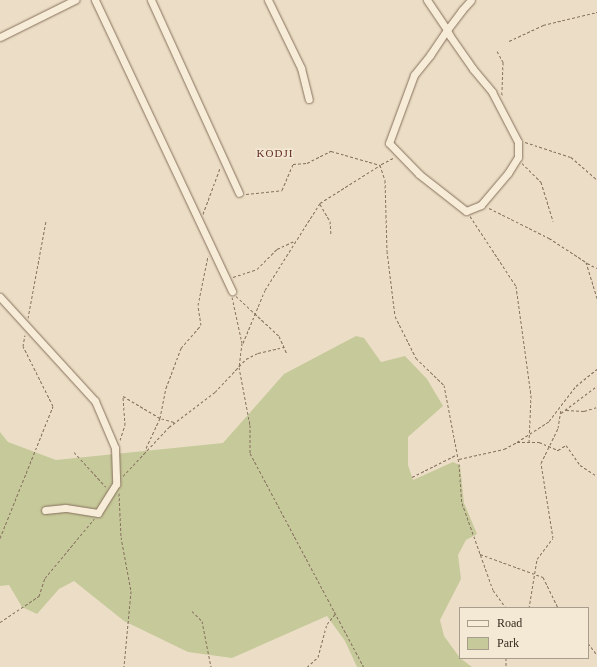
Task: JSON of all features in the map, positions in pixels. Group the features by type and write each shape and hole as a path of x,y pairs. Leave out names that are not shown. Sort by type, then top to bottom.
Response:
{"street":[{"path":"0,37 74,0"},
{"path":"95,0 232,291"},
{"path":"150,0 224,157 239,193"},
{"path":"268,0 301,68 309,99"},
{"path":"427,0 447,30 500,107 518,142 518,158 481,205 466,211 419,174 402,153 389,143 414,75 447,30 471,0"},
{"path":"0,297 95,401 115,448 116,484 98,513 65,508 45,510"}],"path":[{"path":"509,42 542,25 597,12"},
{"path":"497,51 502,62 504,82 500,107"},
{"path":"518,142 534,143 571,157 597,180"},
{"path":"239,193 282,190 293,164 307,163 331,150 380,165"},
{"path":"242,343 294,241 320,203 380,165 402,153"},
{"path":"200,224 224,157"},
{"path":"518,158 541,182 553,221"},
{"path":"380,165 385,180 387,251 395,316 419,363 444,385 457,459 462,503 493,590 505,607"},
{"path":"320,203 330,221 331,235"},
{"path":"481,205 549,238 597,268"},
{"path":"466,211 516,286 531,395 531,432 529,442"},
{"path":"0,538 53,406 23,346 46,221"},
{"path":"228,281 240,273 257,269 277,249 294,241"},
{"path":"144,452 160,418 166,388 180,348 201,325 198,306 209,242"},
{"path":"586,262 597,298"},
{"path":"232,291 257,313 279,336 287,354"},
{"path":"232,291 242,343 239,367 250,426 250,453 364,667"},
{"path":"124,667 131,591 119,517 121,498 116,484 144,452 175,422 215,392 239,367 258,352 284,347"},
{"path":"457,459 504,449 517,442 560,409 576,386 597,369"},
{"path":"561,413 597,386"},
{"path":"115,448 125,426 123,396 160,418 175,422"},
{"path":"566,410 584,411 597,407"},
{"path":"529,607 533,573 537,559 553,538 541,463 550,446 561,413 560,409"},
{"path":"517,442 529,442 550,446 558,450 566,445 580,465 597,476"},
{"path":"74,452 87,470 121,498"},
{"path":"412,477 456,455"},
{"path":"0,622 39,596 45,578 98,513"},
{"path":"480,554 500,564 533,573 543,578 558,607"},
{"path":"192,611 202,621 211,667"},
{"path":"307,667 318,657 327,624 335,614"},
{"path":"589,644 597,655"}],"green space":[{"path":"356,336 364,338 381,362 405,356 427,379 443,406 408,437 408,465 413,480 453,462 460,465 464,503 477,534 466,540 458,555 461,579 440,620 444,636 459,657 459,659 461,659 472,667 357,667 345,641 327,616 232,658 188,652 124,621 74,581 59,589 37,614 22,607 9,585 0,586 0,432 8,442 56,460 223,443 284,374"}],"district":[{"name":"KODJI","path":"275,153"}]}
